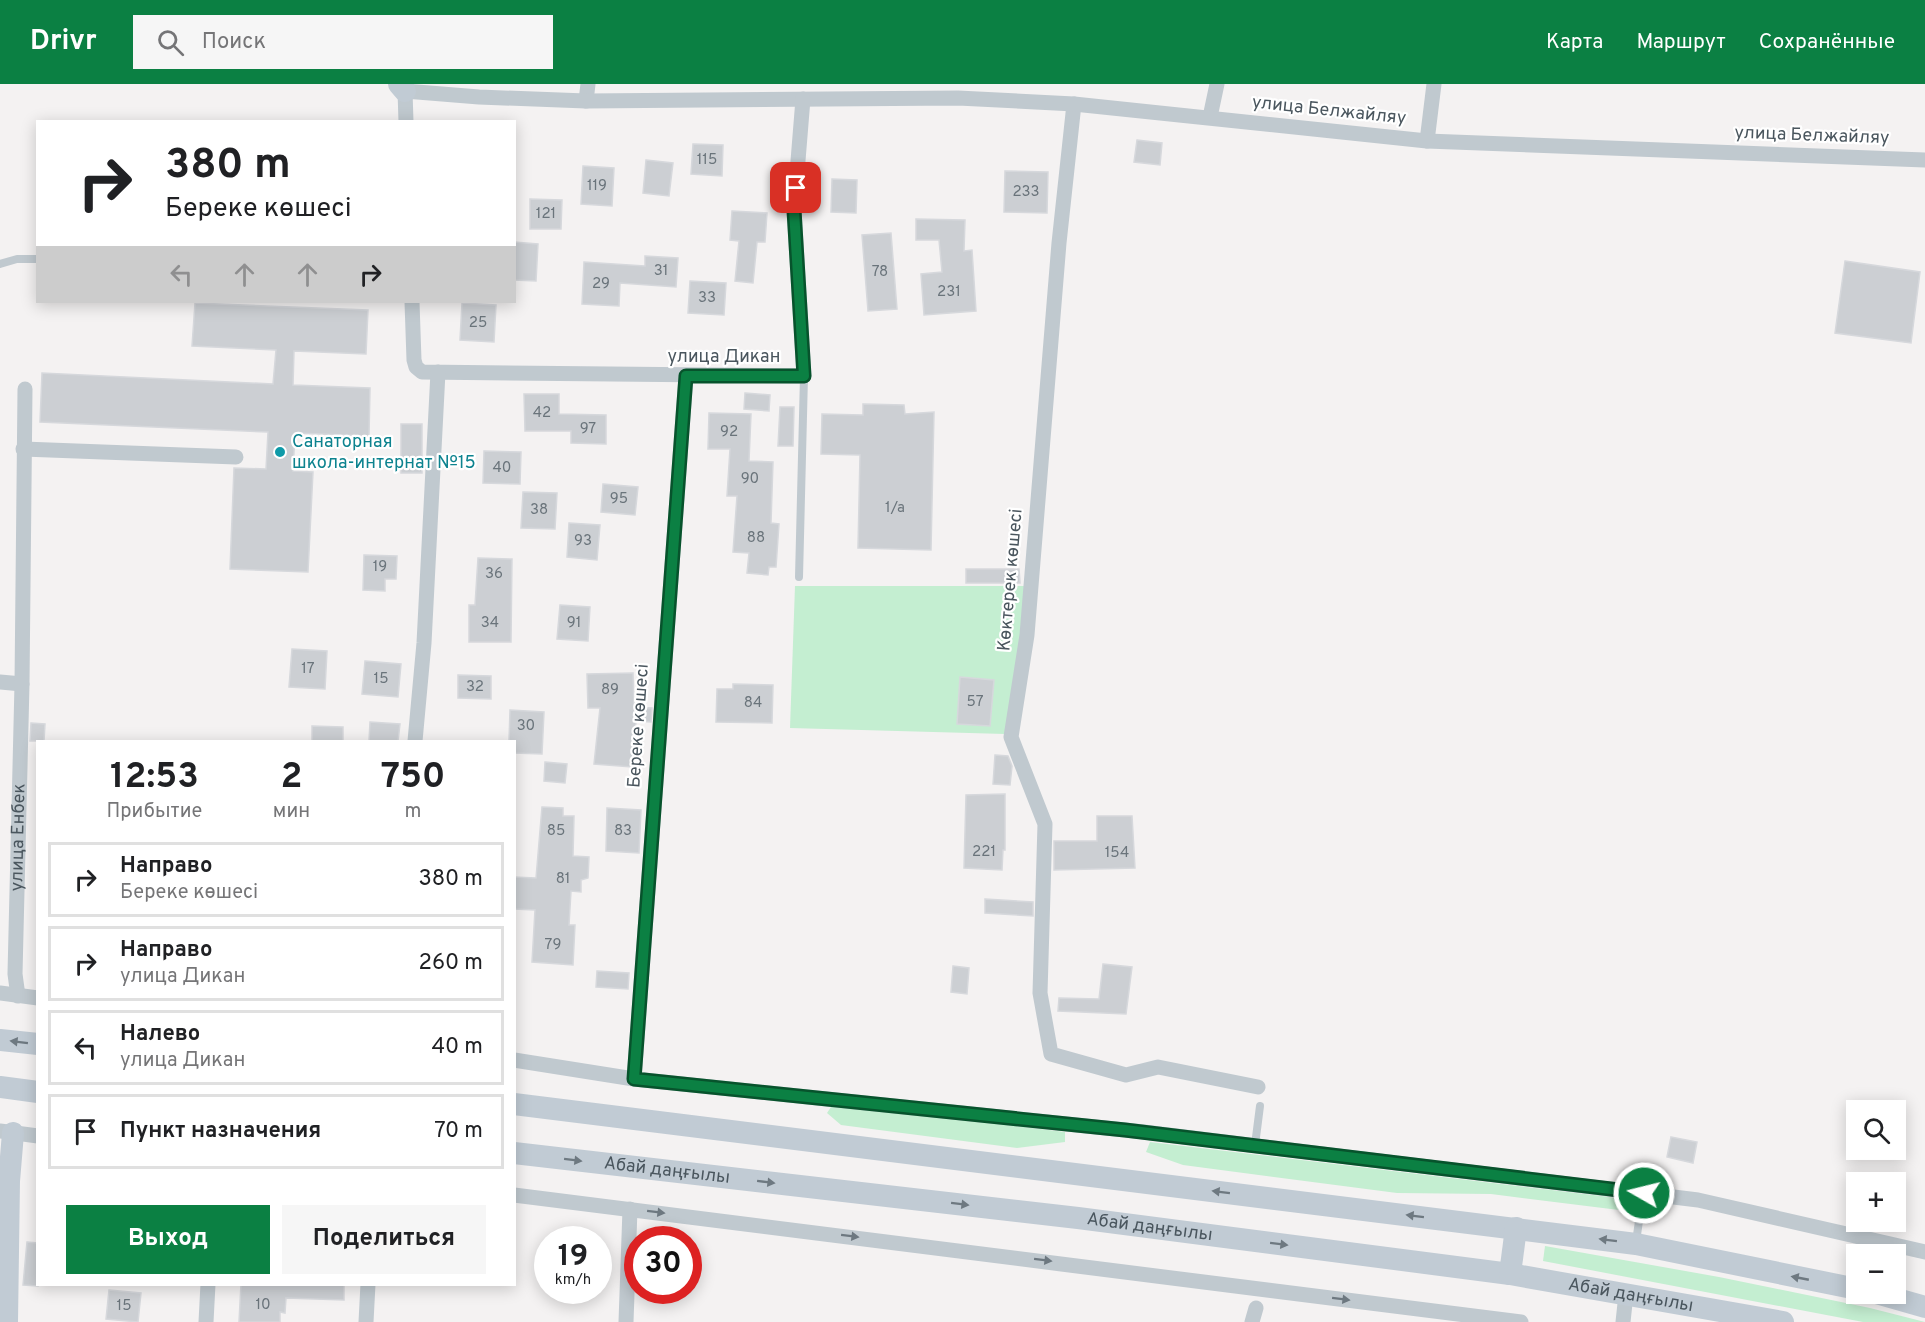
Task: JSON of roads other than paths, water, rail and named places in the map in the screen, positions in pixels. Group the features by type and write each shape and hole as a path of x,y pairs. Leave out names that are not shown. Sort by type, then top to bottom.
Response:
{"main road":[{"path":"0,1040 36,1044"},
{"path":"5,1088 36,1092"},
{"path":"516,1104 1636,1244 1846,1287"},
{"path":"7,1132 9,1181 7,1322"},
{"name":"Абай даңғылы","path":"516,1154 1078,1218 1510,1275 1783,1322"},
{"path":"1510,1275 1516,1228"},
{"path":"1906,1297 1925,1300"},
{"path":"1906,1301 1925,1306"}],"street":[{"path":"585,102 588,84"},
{"path":"1210,117 1217,84"},
{"path":"1427,141 1434,84"},
{"path":"402,87 406,120"},
{"name":"улица Белжайляу","path":"402,87 479,97 585,102 803,99 831,92 959,91 1427,141 1925,160"},
{"name":"улица Дикан","path":"412,303 416,367 422,372 804,376 794,210 803,99"},
{"name":"Көктерек көшесі","path":"1074,104 1059,243 1027,635 1011,737 1044,824 1040,993 1051,1054 1126,1075 1158,1067 1258,1087"},
{"path":"415,740 424,643 438,372"},
{"name":"Береке көшесі","path":"634,1079 686,376"},
{"name":"улица Енбек","path":"18,996 15,974 22,681 25,389"},
{"path":"23,449 236,457"},
{"path":"0,682 22,681"},
{"path":"0,993 36,998"},
{"path":"516,1060 634,1079 1255,1145 1698,1200 1925,1252"},
{"path":"7,1132 36,1136"},
{"path":"516,1195 1521,1322"},
{"path":"626,1322 630,1209"},
{"path":"206,1322 208,1286"},
{"path":"366,1322 368,1286"},
{"path":"1623,1322 1626,1294"}],"lane":[{"path":"0,264 17,259 36,259"},
{"path":"799,577 804,376"},
{"path":"1255,1145 1260,1106"},
{"path":"1636,1244 1644,1193"}],"place":[{"name":"Санаторная школа-интернат №15","path":"280,452"}]}
